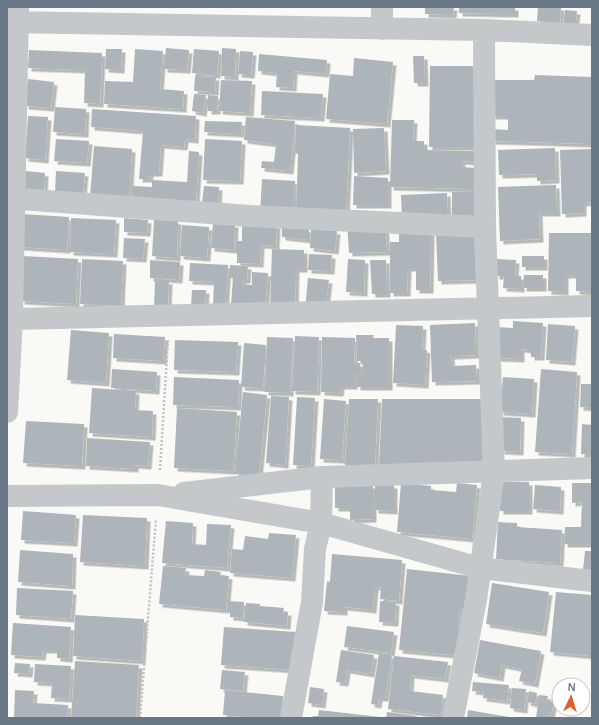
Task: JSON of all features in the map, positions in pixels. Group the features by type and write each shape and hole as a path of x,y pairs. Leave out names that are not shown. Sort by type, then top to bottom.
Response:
{"street":[{"path":"382,7 382,28"},
{"path":"7,412 12,319 11,199 14,17 484,30 592,35"},
{"path":"453,718 476,600 494,472 485,227 484,30"},
{"path":"11,199 250,216 485,227"},
{"path":"12,319 592,306"},
{"path":"7,496 158,496 322,477 592,468"},
{"path":"291,718 312,602 316,549 321,523 322,477"},
{"path":"158,496 321,523 480,568 592,581"}],"path":[{"path":"140,718 158,496 170,316"}],"building":[{"path":"425,7 454,7 453,15 425,14"},
{"path":"459,7 515,7 515,14 459,13"},
{"path":"538,7 561,7 560,23 537,21"},
{"path":"565,10 577,11 575,28 563,27"},
{"path":"166,48 189,50 187,70 164,69"},
{"path":"222,48 236,49 235,77 221,76"},
{"path":"106,49 122,49 121,70 105,69"},
{"path":"135,49 163,51 160,89 184,91 183,109 104,104 105,81 133,82"},
{"path":"194,49 219,51 217,75 192,73"},
{"path":"29,50 102,53 100,104 84,103 85,70 28,68"},
{"path":"240,51 253,52 251,75 238,74"},
{"path":"259,54 327,60 326,74 294,71 293,88 276,87 277,73 258,71"},
{"path":"413,56 424,56 425,83 414,83"},
{"path":"354,58 393,62 387,124 326,119 330,74 353,76"},
{"path":"430,66 473,66 473,147 429,147"},
{"path":"535,75 592,77 592,144 492,141 492,129 508,130 508,116 492,116 493,80 534,80"},
{"path":"195,76 216,77 215,92 194,91"},
{"path":"28,79 54,82 51,108 25,106"},
{"path":"221,80 252,81 250,113 219,111"},
{"path":"262,91 323,94 321,118 261,115"},
{"path":"194,94 206,95 203,113 192,111"},
{"path":"208,95 218,96 217,111 208,111"},
{"path":"55,107 86,109 85,134 53,132"},
{"path":"92,109 196,116 195,140 185,139 184,147 161,145 159,173 150,173 149,179 139,179 143,131 91,127"},
{"path":"28,116 48,117 45,160 25,158"},
{"path":"246,117 295,121 290,171 261,168 262,161 274,162 276,144 244,140"},
{"path":"392,120 414,120 413,141 424,141 424,150 475,151 475,162 462,161 462,167 476,168 476,189 390,187"},
{"path":"205,121 242,122 241,134 204,132"},
{"path":"296,125 350,128 346,215 296,213 298,154 295,153"},
{"path":"384,128 386,171 354,173 353,129"},
{"path":"56,139 89,141 87,163 54,161"},
{"path":"205,139 242,141 240,181 203,180"},
{"path":"94,146 132,149 129,200 90,197"},
{"path":"555,148 556,180 537,181 537,174 499,175 498,150"},
{"path":"592,149 592,202 583,203 583,213 562,214 560,150"},
{"path":"189,151 199,152 196,202 133,197 133,186 152,187 152,180 187,182"},
{"path":"25,171 45,173 44,191 24,190"},
{"path":"56,171 85,173 83,194 55,192"},
{"path":"354,176 388,178 388,205 353,205"},
{"path":"262,179 295,181 293,215 260,213"},
{"path":"556,185 557,213 539,213 540,239 500,241 498,187"},
{"path":"204,186 219,187 218,205 202,203"},
{"path":"452,192 475,192 474,217 452,217"},
{"path":"447,193 448,217 402,219 401,195"},
{"path":"22,214 69,217 67,250 20,247"},
{"path":"71,218 116,220 114,254 70,252"},
{"path":"124,218 148,220 147,233 124,232"},
{"path":"154,219 178,221 177,258 152,256"},
{"path":"385,220 387,252 349,253 347,222"},
{"path":"213,223 235,224 234,250 211,248"},
{"path":"242,223 277,225 276,246 261,245 260,264 237,263 237,241 242,241"},
{"path":"182,225 209,227 207,258 180,256"},
{"path":"282,226 309,229 309,240 282,237"},
{"path":"311,229 337,231 335,251 310,248"},
{"path":"399,231 431,232 430,290 416,290 416,268 408,268 407,293 390,293 390,242 399,242"},
{"path":"474,232 476,280 438,281 436,234"},
{"path":"549,233 591,233 591,292 576,291 576,275 565,275 565,292 548,291"},
{"path":"124,238 145,239 143,259 123,258"},
{"path":"272,249 304,250 304,269 296,269 295,311 270,310"},
{"path":"309,254 332,255 331,271 308,270"},
{"path":"23,256 78,259 76,304 21,301"},
{"path":"522,256 544,256 544,267 522,267"},
{"path":"82,259 123,261 121,306 80,304"},
{"path":"348,259 365,260 364,293 346,292"},
{"path":"497,259 516,260 515,276 521,276 521,289 503,288 504,276 496,276"},
{"path":"150,260 180,262 179,280 150,278"},
{"path":"370,260 386,260 387,294 372,294"},
{"path":"190,263 228,265 225,307 213,306 214,282 189,281"},
{"path":"230,265 248,266 247,280 243,280 242,284 252,285 252,272 268,273 265,308 231,305 233,278 229,278"},
{"path":"524,275 543,275 543,288 523,288"},
{"path":"308,278 329,280 325,312 305,310"},
{"path":"155,281 169,281 168,307 154,307"},
{"path":"192,290 206,290 205,309 191,308"},
{"path":"513,321 543,323 541,357 531,357 531,350 521,349 521,359 494,358 496,327 513,328"},
{"path":"475,323 476,355 451,356 452,366 476,365 477,381 432,382 430,325"},
{"path":"548,324 575,326 572,362 546,360"},
{"path":"396,325 423,326 422,349 427,350 425,385 393,383"},
{"path":"71,330 109,333 106,383 67,380"},
{"path":"114,334 165,337 163,361 113,358"},
{"path":"356,335 374,335 373,338 389,338 389,387 357,387 357,375 363,375 363,361 357,361"},
{"path":"295,336 319,337 317,392 292,391"},
{"path":"267,337 293,338 290,393 265,392"},
{"path":"322,337 355,338 354,363 360,363 360,373 354,373 354,386 341,386 340,393 321,392"},
{"path":"175,340 238,342 236,372 174,370"},
{"path":"244,343 266,345 263,388 241,387"},
{"path":"112,369 157,372 156,391 111,388"},
{"path":"541,369 577,372 572,454 535,452"},
{"path":"174,377 239,380 238,407 173,405"},
{"path":"503,377 534,379 532,414 500,412"},
{"path":"581,384 592,384 592,408 580,407"},
{"path":"92,388 136,391 135,410 153,411 152,437 89,433"},
{"path":"243,392 267,395 259,476 235,474"},
{"path":"271,396 289,397 285,465 266,463"},
{"path":"297,397 315,398 311,466 293,465"},
{"path":"324,399 346,401 342,460 320,459"},
{"path":"349,399 378,399 375,467 345,465"},
{"path":"382,399 481,399 481,464 379,465"},
{"path":"177,408 237,412 233,471 174,468"},
{"path":"502,417 521,418 520,452 501,451"},
{"path":"26,421 84,424 82,466 23,463"},
{"path":"582,424 592,425 592,454 581,454"},
{"path":"87,438 150,442 148,466 135,465 135,469 86,466"},
{"path":"500,482 529,482 529,511 500,511"},
{"path":"401,483 431,486 431,490 456,492 457,483 477,485 472,539 397,532"},
{"path":"572,483 592,483 592,544 564,544 565,527 581,527 582,502 572,503"},
{"path":"375,484 394,485 394,511 375,510"},
{"path":"335,485 373,485 373,519 350,520 350,508 335,508"},
{"path":"535,485 561,487 560,511 533,509"},
{"path":"23,511 76,515 74,543 21,540"},
{"path":"83,515 147,518 145,566 80,562"},
{"path":"166,521 193,523 192,544 206,545 207,524 231,525 227,568 162,563"},
{"path":"498,522 517,523 517,527 562,530 560,563 496,559"},
{"path":"269,533 296,535 292,578 230,573 232,549 243,550 245,536 268,539"},
{"path":"20,550 73,554 72,586 18,582"},
{"path":"585,551 592,551 592,571 583,570"},
{"path":"332,554 402,560 399,601 380,599 381,587 375,587 373,610 344,607 344,612 324,611 327,581 330,582"},
{"path":"163,566 186,568 185,575 204,576 205,570 221,572 220,575 229,576 226,610 159,604"},
{"path":"407,569 471,576 468,610 460,609 458,628 466,629 463,656 399,650"},
{"path":"492,583 549,592 543,633 486,624"},
{"path":"17,588 73,591 71,619 16,615"},
{"path":"556,592 592,595 592,656 550,652"},
{"path":"228,601 244,602 243,618 230,617 230,612 228,612"},
{"path":"380,601 396,602 395,623 379,622"},
{"path":"246,603 284,608 283,612 288,612 287,626 244,622"},
{"path":"75,615 144,619 142,661 73,656"},
{"path":"13,623 71,627 69,659 57,658 57,650 43,650 42,657 11,655"},
{"path":"347,626 394,632 391,653 344,647"},
{"path":"224,627 296,632 293,670 221,665"},
{"path":"480,640 541,651 535,684 519,681 522,669 502,665 500,678 474,673"},
{"path":"341,650 374,655 371,674 347,670 345,683 336,682"},
{"path":"379,653 392,655 385,698 379,698 378,705 371,704"},
{"path":"394,656 448,662 445,679 411,675 410,691 443,695 441,715 388,709"},
{"path":"75,661 139,665 136,718 71,718"},
{"path":"15,663 30,664 29,674 14,673"},
{"path":"35,664 71,666 69,699 51,698 52,683 34,682"},
{"path":"222,670 245,672 243,691 220,689"},
{"path":"473,682 509,685 507,701 483,698 484,692 472,691"},
{"path":"310,687 324,689 322,705 308,703"},
{"path":"512,688 526,689 524,710 510,708"},
{"path":"15,690 34,691 33,703 68,705 67,718 14,718"},
{"path":"225,690 283,696 281,718 256,718 223,715"},
{"path":"529,691 537,693 535,704 527,702"},
{"path":"539,695 548,696 547,701 551,701 551,716 547,715 547,718 536,718"},
{"path":"319,710 380,718 312,718 313,716 318,716"},
{"path":"468,710 509,717 509,718 467,718"},
{"path":"387,712 417,716 416,718 386,718"}]}
